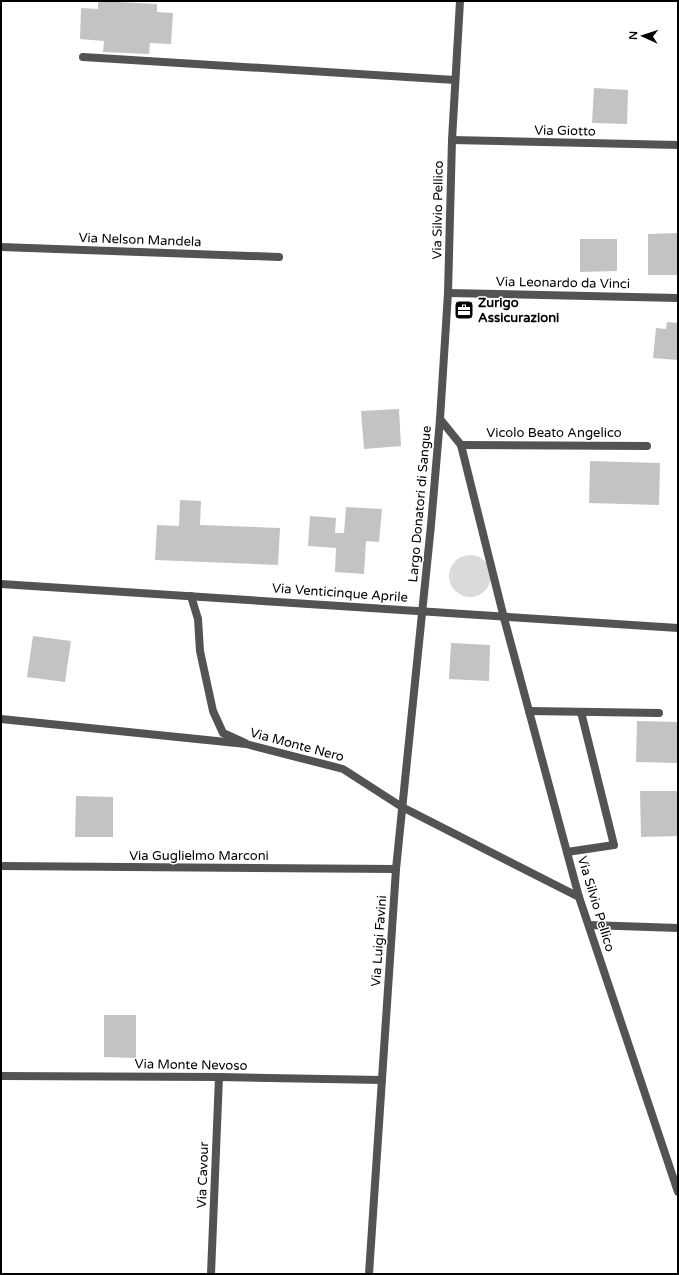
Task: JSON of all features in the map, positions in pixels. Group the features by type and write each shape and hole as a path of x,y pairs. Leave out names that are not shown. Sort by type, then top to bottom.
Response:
{"street":[{"name":"Via Silvio Pellico","path":"440,419 448,293 452,140 460,1"},
{"path":"83,57 455,80"},
{"name":"Via Giotto","path":"452,140 678,145"},
{"name":"Via Nelson Mandela","path":"1,247 279,256"},
{"name":"Via Leonardo da Vinci","path":"448,293 678,298"},
{"name":"Largo Donatori di Sangue","path":"440,419 461,445 504,618"},
{"name":"Largo Donatori di Sangue","path":"422,611 440,419"},
{"name":"Vicolo Beato Angelico","path":"461,445 647,446"},
{"name":"Via Venticinque Aprile","path":"1,584 422,611 504,618 678,628"},
{"path":"191,596 198,619 200,651 213,711 223,733 246,744"},
{"name":"Via Luigi Favini","path":"369,1274 396,869 422,611"},
{"name":"Via Silvio Pellico","path":"504,618 579,897 678,1192"},
{"path":"529,711 659,712"},
{"path":"567,852 614,845 581,712"},
{"name":"Via Monte Nero","path":"1,719 246,744 343,769 402,807 579,897"},
{"name":"Via Guglielmo Marconi","path":"1,866 396,869"},
{"path":"588,925 678,928"},
{"name":"Via Monte Nevoso","path":"1,1076 219,1077 382,1080"},
{"name":"Via Cavour","path":"211,1274 219,1077"}],"shaded area":[{"path":"470,555 485,561 491,576 485,591 470,597 455,591 449,576 455,561"}],"building":[{"path":"98,1 157,4 157,12 173,13 171,44 150,43 149,54 103,52 104,41 80,39 81,8 98,9"},
{"path":"594,88 628,90 627,124 592,123"},
{"path":"678,233 678,275 648,275 648,234"},
{"path":"580,239 617,239 617,271 580,272"},
{"path":"667,322 678,323 678,360 653,358 656,328 666,329"},
{"path":"399,409 401,446 364,449 361,411"},
{"path":"590,461 660,463 659,505 589,503"},
{"path":"180,500 201,501 200,525 280,528 278,565 155,560 157,525 179,526"},
{"path":"346,507 382,509 379,542 366,541 364,574 335,572 336,548 308,546 310,516 336,518 335,533 344,533"},
{"path":"33,636 71,641 65,682 27,677"},
{"path":"451,643 490,645 489,681 449,679"},
{"path":"637,721 678,722 678,763 636,762"},
{"path":"640,791 678,791 678,836 641,837"},
{"path":"76,796 113,797 113,837 75,837"},
{"path":"104,1015 136,1015 136,1058 104,1057"}],"place":[{"name":"Zurigo Assicurazioni","path":"464,310"}]}
